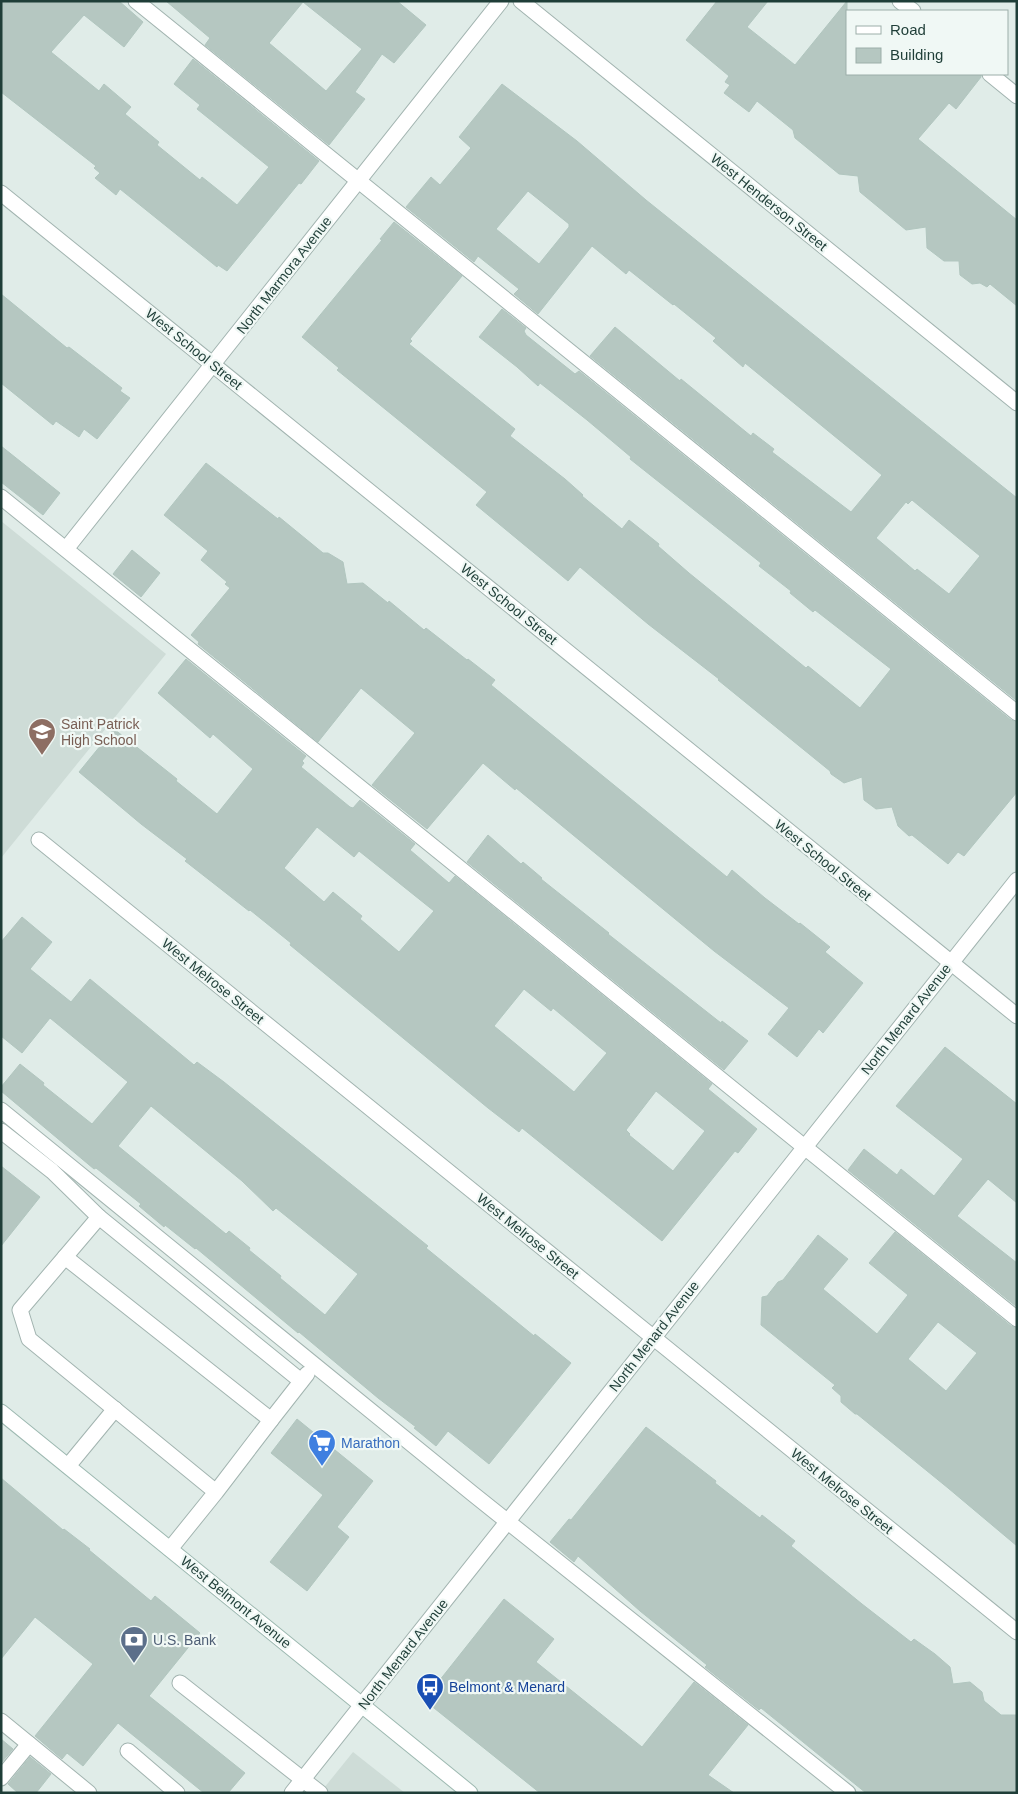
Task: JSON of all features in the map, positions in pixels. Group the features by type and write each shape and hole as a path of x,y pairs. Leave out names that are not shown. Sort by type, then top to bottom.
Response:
{"street":[{"path":"136,1 1017,713"},
{"name":"North Marmora Avenue","path":"66,549 501,1"},
{"name":"West Henderson Street","path":"521,1 1017,403"},
{"path":"900,1 911,10"},
{"path":"991,75 1017,96"},
{"name":"West School Street","path":"1,193 1017,1016"},
{"path":"1,497 1017,1319"},
{"name":"West Melrose Street","path":"39,840 1017,1632"},
{"name":"North Menard Avenue","path":"292,1793 1017,880"},
{"path":"1,1110 314,1365 848,1793"},
{"path":"1,1130 52,1171 98,1218 301,1382"},
{"path":"98,1218 20,1310 29,1339 216,1492"},
{"path":"65,1257 271,1420"},
{"path":"170,1549 314,1365"},
{"path":"68,1466 115,1410"},
{"name":"West Belmont Avenue","path":"1,1412 470,1793"},
{"path":"180,1683 320,1793"},
{"path":"1,1721 89,1793"},
{"path":"1,1778 29,1744"},
{"path":"128,1751 177,1793"}],"shaded area":[{"name":"Saint Patrick High School","path":"1,521 166,654 1,858"},
{"path":"353,1752 405,1793 320,1793"}],"building":[{"path":"1,1 119,1 143,22 124,47 84,15 51,52 99,91 104,84 131,107 125,114 159,142 157,145 200,180 202,177 237,205 269,167 197,109 200,105 174,84 193,59 319,161 227,271 218,265 217,267 120,189 116,195 95,178 100,173 94,168 96,166 1,92"},
{"path":"166,1 397,1 426,25 394,63 382,54 355,92 365,99 329,145 205,45 210,38","holes":["303,2 362,49 326,91 269,43"]},
{"path":"717,1 768,1 747,27 795,65 847,1 846,75 981,75 956,109 949,103 918,139 1017,220 1017,306 990,284 987,287 980,283 972,284 960,275 959,261 944,261 927,248 926,227 906,230 860,192 858,176 839,174 795,138 793,130 757,101 749,112 724,93 730,85 725,82 729,76 686,40"},
{"path":"502,84 577,141 646,200 1017,498 1017,701 590,356 615,327 680,381 681,379 751,436 753,433 774,449 772,452 851,512 882,475 745,363 743,367 713,341 716,338 674,304 629,270 626,274 592,246 538,314 514,294 519,289 478,256 474,262 406,207 431,177 440,185 471,148 459,137","holes":["528,191 569,224 569,227 539,264 496,229","912,500 980,556 949,594 917,569 915,571 876,538 906,502 908,504"]},
{"path":"394,222 462,276 410,339 412,341 409,344 515,429 510,436 565,479 582,496 622,529 629,520 659,544 658,546 689,573 806,668 808,666 860,708 891,669 815,610 813,612 790,593 791,591 759,566 761,563 630,459 631,457 587,420 540,383 538,386 479,337 502,309 526,328 524,331 526,335 575,374 579,371 1011,720 1017,722 1017,792 964,856 958,852 948,864 912,835 909,836 898,826 892,807 876,809 864,800 862,777 844,783 831,774 830,771 719,679 648,624 580,567 568,581 476,505 487,492 337,370 339,368 302,337 382,240 380,239"},
{"path":"1,294 67,348 69,347 122,388 120,391 130,398 97,439 84,429 79,437 56,421 53,425 1,383"},
{"path":"1,446 60,493 43,515 1,482"},
{"path":"206,463 278,519 279,517 323,553 328,553 343,562 347,584 363,583 388,603 389,601 424,630 426,628 468,659 495,680 491,685 727,877 732,870 765,898 830,947 825,952 863,983 823,1033 819,1029 797,1057 768,1034 789,1008 714,951 483,763 427,829 372,785 415,733 361,688 318,742 198,644 199,642 191,635 230,588 225,584 227,582 201,560 208,551 164,515"},
{"path":"132,550 160,573 141,597 113,574"},
{"path":"186,659 306,756 302,761 304,763 301,767 350,807 353,808 360,800 415,844 410,850 449,883 455,876 712,1084 708,1089 757,1129 738,1153 735,1151 662,1241 522,1128 519,1132 488,1108 290,945 291,943 185,861 187,859 141,824 79,772 114,729 177,779 176,781 217,814 253,769 213,734 210,738 158,693","holes":["317,827 354,857 359,851 434,911 399,952 360,919 362,916 333,892 324,902 284,868","524,989 551,1011 553,1008 607,1053 574,1092 494,1026","656,1091 705,1131 673,1171 629,1135 626,1130"]},
{"path":"488,835 608,934 721,1023 722,1021 748,1041 724,1070 467,862"},
{"path":"22,917 52,942 30,969 71,1002 90,979 194,1065 197,1062 224,1082 428,1246 426,1248 534,1336 535,1334 571,1363 489,1464 448,1431 436,1446 414,1428 416,1427 298,1333 196,1248 165,1225 164,1227 139,1206 141,1204 96,1168 94,1169 1,1091 1,1087 20,1064 92,1124 128,1082 50,1018 22,1053 1,1036 1,942","holes":["151,1106 242,1181 273,1211 276,1208 358,1274 325,1315 280,1278 281,1276 249,1250 250,1248 229,1231 226,1234 118,1146"]},
{"path":"945,1047 1017,1104 1017,1203 988,1179 957,1216 1017,1263 1017,1307 848,1170 864,1149 897,1175 901,1169 934,1196 963,1159 896,1106"},
{"path":"1,1166 40,1197 1,1246"},
{"path":"895,1232 1011,1326 1017,1328 1017,1546 841,1402 841,1396 832,1388 835,1385 761,1325 762,1297 767,1296 778,1282 783,1280 818,1235 848,1259 823,1289 877,1334 908,1295 869,1263","holes":["938,1322 977,1353 946,1391 908,1359"]},
{"path":"297,1419 373,1481 337,1527 349,1537 307,1591 270,1562 323,1495 271,1453"},
{"path":"646,1427 760,1518 762,1515 795,1541 791,1546 862,1604 911,1642 914,1639 935,1654 950,1667 953,1684 970,1682 982,1692 984,1701 1001,1715 1017,1715 1017,1793 866,1793 761,1708 759,1710 705,1667 707,1665 640,1611 578,1556 574,1562 550,1542 569,1519 571,1520"},
{"path":"1,1478 63,1530 90,1549 151,1601 155,1596 200,1633 149,1696 245,1773 228,1793 204,1793 118,1723 83,1766 67,1753 62,1759 35,1736 93,1664 35,1617 1,1659"},
{"path":"504,1599 554,1639 536,1662 642,1747 694,1682 748,1725 708,1775 734,1793 540,1793 424,1700"},
{"path":"1,1739 13,1749 1,1763"},
{"path":"30,1757 51,1774 36,1793 18,1793 8,1784"}],"place":[{"name":"Saint Patrick High School","path":"42,756"},
{"name":"Marathon","path":"322,1467"},
{"name":"U.S. Bank","path":"134,1664"},
{"name":"Belmont & Menard","path":"430,1711"}]}
